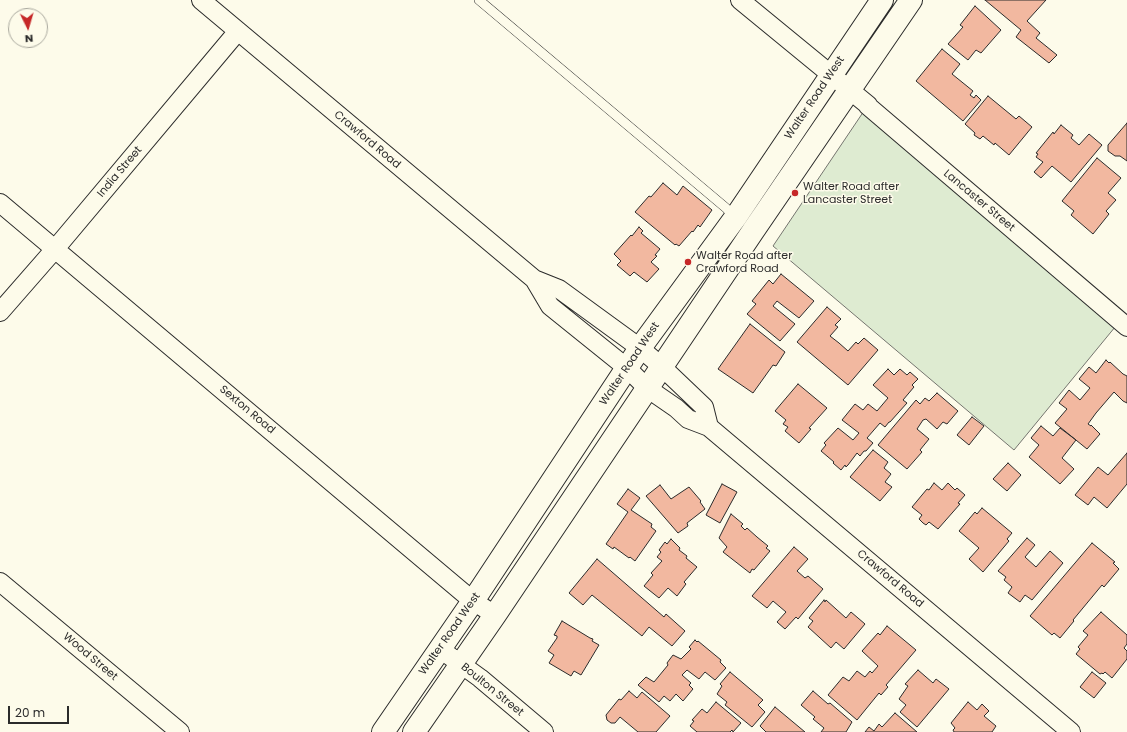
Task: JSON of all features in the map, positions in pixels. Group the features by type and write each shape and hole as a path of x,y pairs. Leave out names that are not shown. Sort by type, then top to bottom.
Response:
{"main road":[{"name":"Walter Road West","path":"414,732 495,616 662,367 831,74 882,0"},
{"name":"Walter Road West","path":"383,732 473,601 640,348 744,224 850,90 911,0"}],"street":[{"name":"Crawford Road","path":"201,0 534,279 559,289 640,348 704,407 709,427"},
{"name":"Lancaster Street","path":"740,0 850,90 1127,326"},
{"name":"India Street","path":"0,312 238,32"},
{"name":"Sexton Road","path":"0,203 473,601 495,616"},
{"name":"Crawford Road","path":"534,279 550,306 627,368 647,388 688,418 709,427 1071,732"},
{"name":"Wood Street","path":"0,582 180,732"},
{"name":"Boulton Street","path":"440,649 480,678 544,732"}],"lane":[{"path":"479,0 744,224"}],"green space":[{"path":"868,105 1120,321 1014,450 773,246"}],"building":[{"path":"985,0 1046,0 1027,21 1040,33 1036,38 1057,55 1049,63 1016,37 1021,30"},
{"path":"975,6 1001,30 981,53 976,50 968,60 948,44 963,27 960,25"},
{"path":"942,49 960,64 952,74 973,91 970,95 974,98 976,95 981,100 963,121 916,81"},
{"path":"988,96 1016,119 1019,116 1032,127 1009,155 995,143 994,145 983,136 980,139 974,135 975,133 965,124"},
{"path":"1127,123 1127,161 1108,151 1108,145"},
{"path":"1061,125 1073,135 1071,138 1079,145 1089,134 1102,145 1071,182 1052,166 1041,178 1034,172 1043,162 1036,157 1038,154 1036,153 1053,132 1054,134"},
{"path":"1097,158 1121,178 1108,193 1116,200 1106,211 1109,214 1093,234 1071,215 1074,211 1062,201"},
{"path":"663,183 677,195 683,186 712,210 700,227 698,225 679,246 676,244 675,245 635,212"},
{"path":"639,227 643,231 641,233 660,249 655,255 657,256 651,262 659,269 647,282 634,272 630,276 617,265 621,261 614,254"},
{"path":"781,274 814,301 799,318 777,301 773,306 795,324 780,341 747,314 756,304 752,301 769,280 773,284"},
{"path":"827,307 841,319 835,325 838,327 830,336 848,351 856,342 858,344 864,338 878,350 848,385 797,342"},
{"path":"750,324 785,352 776,366 773,365 753,393 718,369"},
{"path":"1106,360 1127,376 1127,403 1114,392 1088,424 1100,434 1087,449 1055,423 1067,409 1059,403 1069,390 1080,400 1090,388 1079,379 1089,367 1096,373"},
{"path":"888,369 894,375 900,369 907,375 910,372 918,379 912,385 914,387 903,400 907,403 885,427 880,423 867,438 873,443 860,456 857,453 848,465 846,467 845,465 841,470 821,451 826,445 824,443 838,428 853,440 859,433 842,420 855,404 863,410 868,404 877,411 888,398 873,385"},
{"path":"798,384 827,408 809,428 811,429 799,443 785,431 788,427 783,424 786,420 775,411"},
{"path":"937,393 958,411 947,424 943,422 937,429 926,419 923,420 917,429 929,439 920,450 922,452 907,469 878,445 916,400 920,404 925,398 929,401"},
{"path":"972,417 984,426 969,445 957,435"},
{"path":"1041,426 1053,436 1060,428 1076,440 1062,458 1074,469 1060,484 1029,457 1039,445 1031,438"},
{"path":"873,450 888,462 884,468 891,474 885,482 892,487 880,501 850,477"},
{"path":"1127,453 1127,484 1107,508 1094,497 1088,505 1075,495 1098,467 1108,475"},
{"path":"1008,463 1021,475 1007,491 993,479"},
{"path":"934,483 942,490 948,483 955,490 957,488 965,495 958,503 960,504 938,529 929,522 926,525 923,523 919,519 922,515 912,507"},
{"path":"722,484 737,492 720,523 706,515"},
{"path":"660,485 671,499 689,487 701,501 700,502 705,509 687,523 688,526 678,533 646,496"},
{"path":"628,489 640,498 631,510 652,524 651,527 656,531 635,561 614,547 613,549 606,544 628,512 617,504"},
{"path":"982,508 1012,533 1007,539 1009,541 983,572 969,559 979,548 959,531 975,512 977,514"},
{"path":"731,514 743,524 741,526 745,530 747,528 768,546 766,548 770,551 754,570 752,569 750,573 723,552 727,547 719,538"},
{"path":"1027,538 1035,545 1025,557 1036,567 1050,551 1063,563 1032,600 1025,595 1020,602 1008,593 1012,587 1004,580 1006,577 998,571"},
{"path":"671,539 680,548 679,550 687,556 686,558 697,567 684,582 686,584 677,596 668,588 659,598 644,586 653,575 651,573 662,561 657,557 661,552 659,550 665,542 667,544"},
{"path":"1092,543 1115,562 1113,563 1119,569 1104,587 1102,585 1060,638 1054,633 1052,635 1030,616"},
{"path":"794,547 808,559 797,571 805,578 808,576 823,589 798,619 796,617 785,629 777,622 786,612 773,601 767,608 752,596"},
{"path":"597,559 664,617 666,614 685,631 672,646 649,627 642,636 592,595 583,605 569,593"},
{"path":"824,600 825,602 826,600 846,618 851,612 865,624 844,649 836,642 831,648 808,627 813,621 809,618"},
{"path":"1101,612 1127,635 1127,644 1124,648 1127,651 1127,659 1112,678 1105,672 1100,674 1076,654 1080,649 1078,647 1088,635 1083,631"},
{"path":"562,621 593,639 592,641 599,645 581,675 574,671 571,676 549,663 554,655 548,651 557,638 557,636 554,635"},
{"path":"887,626 916,650 886,685 888,687 881,695 879,693 857,720 828,695 843,677 849,681 857,671 865,677 870,671 872,673 878,666 862,651 878,633 880,635"},
{"path":"695,640 721,660 720,662 726,668 715,680 705,672 699,679 687,670 682,675 691,683 689,685 693,689 683,701 676,694 670,701 664,696 659,702 638,685 646,677 654,682 668,665 667,663 673,655 681,659 691,649 689,647"},
{"path":"918,670 933,683 936,679 949,689 917,727 900,712 906,705 899,699 908,686 905,684"},
{"path":"730,672 763,700 758,705 765,712 752,727 725,705 727,702 717,694 722,686 720,684"},
{"path":"1092,672 1106,683 1094,698 1080,687"},
{"path":"629,691 637,698 642,692 670,716 656,732 638,732 620,717 615,723 611,723 607,720 606,715 619,699 621,700"},
{"path":"813,691 852,722 846,732 821,732 824,728 813,719 815,717 801,705"},
{"path":"716,702 741,723 733,732 732,730 730,732 697,732 690,726 694,721 692,720 702,709 707,713"},
{"path":"968,702 977,710 982,704 989,711 984,716 996,726 992,732 954,732 953,730 955,728 951,723"},
{"path":"775,707 805,732 766,732 760,726"},
{"path":"895,713 917,732 865,732 869,727 874,731 879,724 882,727"}],"place":[{"name":"Walter Road after Lancaster Street","path":"795,193"},
{"name":"Walter Road after Crawford Road","path":"688,262"}]}
